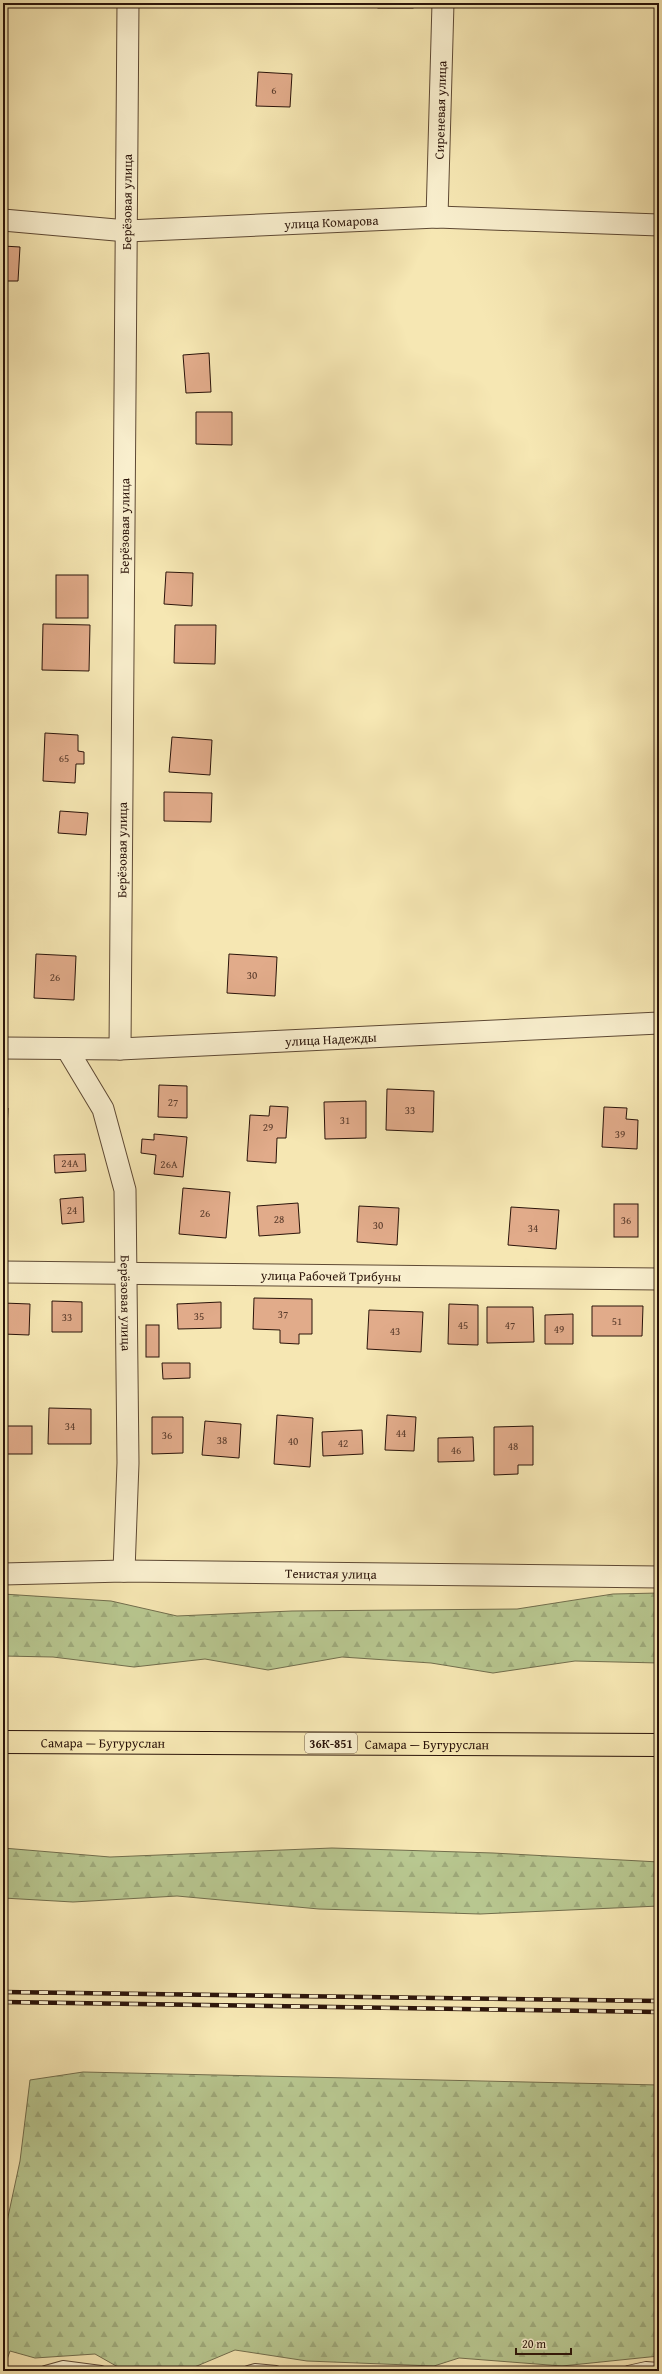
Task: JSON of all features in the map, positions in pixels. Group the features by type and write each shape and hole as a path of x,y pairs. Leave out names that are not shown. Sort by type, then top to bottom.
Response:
{"main road":[{"name":"Самара — Бугуруслан","path":"3,1742 659,1745"}],"street":[{"name":"Берёзовая улица","path":"120,1049 128,3"},
{"name":"Сиреневая улица","path":"437,217 443,3"},
{"name":"улица Комарова","path":"3,220 127,231 437,217 659,225"},
{"name":"улица Надежды","path":"3,1048 120,1049 659,1023"},
{"name":"Берёзовая улица","path":"67,1049 103,1109 125,1190 128,1463 124,1571"},
{"name":"улица Рабочей Трибуны","path":"3,1272 659,1279"},
{"name":"Тенистая улица","path":"3,1574 124,1571 659,1577"}],"lane":[{"path":"45,2371 63,2366 101,2371"},
{"path":"628,2371 646,2367 659,2368"},
{"path":"248,2371 255,2369 276,2371"}],"green space":[{"path":"659,1593 659,1663 575,1661 493,1673 431,1663 342,1657 268,1670 205,1659 134,1667 53,1657 3,1656 3,1594 111,1601 177,1616 292,1611 517,1609 613,1594"},
{"path":"3,1848 110,1857 332,1848 493,1853 659,1862 659,1906 480,1914 319,1909 177,1896 73,1902 3,1898"},
{"path":"83,2072 659,2085 659,2356 562,2366 459,2358 434,2366 307,2361 235,2350 185,2371 125,2371 95,2354 35,2358 10,2351 3,2371 3,2240 20,2161 30,2080"}],"building":[{"path":"378,3 413,3 413,8 378,8"},
{"path":"258,72 292,74 290,107 256,106"},
{"path":"3,246 20,247 18,281 3,281"},
{"path":"209,353 211,392 186,393 183,355"},
{"path":"196,412 232,412 232,445 196,444"},
{"path":"166,572 193,573 192,606 164,604"},
{"path":"56,575 88,575 88,618 56,618"},
{"path":"43,624 90,625 89,671 42,670"},
{"path":"175,625 216,625 215,664 174,663"},
{"path":"45,733 78,735 78,751 84,752 84,764 76,764 75,783 43,781"},
{"path":"172,737 212,740 210,775 169,772"},
{"path":"164,792 212,793 211,822 164,821"},
{"path":"60,811 88,813 86,835 58,833"},
{"path":"36,954 76,956 74,1000 34,998"},
{"path":"229,954 277,957 275,996 227,993"},
{"path":"159,1085 187,1086 187,1118 158,1117"},
{"path":"387,1089 434,1091 433,1132 386,1130"},
{"path":"366,1101 366,1138 325,1139 324,1102"},
{"path":"270,1106 288,1107 286,1138 277,1138 276,1163 247,1161 250,1115 269,1116"},
{"path":"604,1107 627,1108 626,1119 638,1120 637,1149 602,1147"},
{"path":"3,1108 8,1108 6,1152 3,1151"},
{"path":"154,1134 187,1137 183,1177 154,1174 156,1155 141,1153 142,1139 154,1140"},
{"path":"85,1154 86,1171 55,1173 54,1155"},
{"path":"183,1188 230,1192 226,1238 179,1234"},
{"path":"4,1192 6,1230 3,1230"},
{"path":"83,1197 84,1222 62,1224 60,1199"},
{"path":"298,1203 300,1233 259,1236 257,1206"},
{"path":"614,1204 638,1204 638,1237 614,1237"},
{"path":"359,1206 399,1208 397,1245 357,1242"},
{"path":"511,1207 559,1210 556,1249 508,1245"},
{"path":"254,1298 312,1299 312,1334 299,1334 299,1344 280,1343 280,1330 253,1329"},
{"path":"52,1301 82,1302 82,1332 52,1332"},
{"path":"221,1302 221,1328 178,1329 177,1304"},
{"path":"3,1303 30,1304 29,1335 3,1334"},
{"path":"449,1304 478,1305 478,1345 448,1344"},
{"path":"592,1306 643,1306 642,1336 592,1336"},
{"path":"487,1307 533,1307 534,1342 487,1343"},
{"path":"369,1310 423,1312 421,1352 367,1349"},
{"path":"573,1314 573,1344 545,1344 545,1315"},
{"path":"146,1325 159,1325 159,1357 146,1357"},
{"path":"162,1363 190,1363 190,1378 163,1379"},
{"path":"49,1408 91,1409 91,1444 48,1444"},
{"path":"277,1415 313,1418 310,1467 274,1464"},
{"path":"387,1415 416,1417 414,1451 385,1450"},
{"path":"655,1415 659,1415 659,1470 655,1470"},
{"path":"152,1417 183,1417 183,1453 152,1454"},
{"path":"205,1421 241,1424 239,1458 202,1455"},
{"path":"3,1426 32,1426 32,1454 3,1454"},
{"path":"533,1426 533,1465 518,1465 518,1474 494,1475 494,1427"},
{"path":"362,1430 363,1454 323,1456 322,1432"},
{"path":"473,1437 474,1461 438,1462 438,1438"}],"railway":[{"path":"3,1992 659,2001"},
{"path":"3,2002 659,2012"}]}
